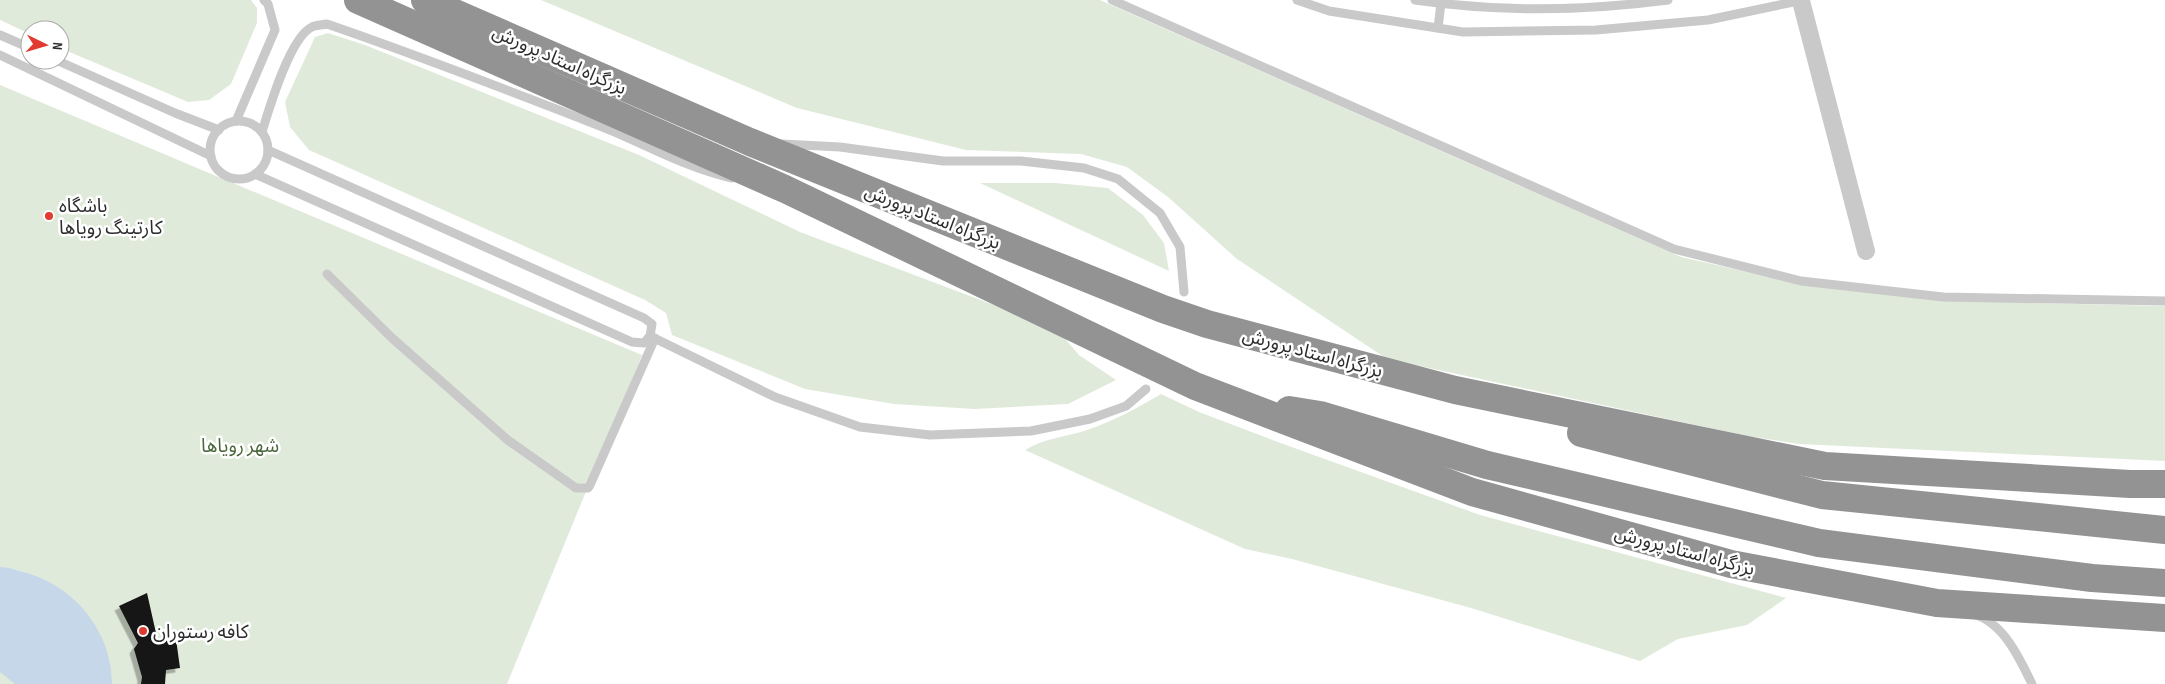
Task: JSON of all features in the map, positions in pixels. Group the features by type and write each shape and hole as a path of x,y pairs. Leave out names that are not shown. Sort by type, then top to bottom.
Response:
{"highway":[{"name":"بزرگراه استاد پرورش","path":"358,0 785,189 1223,399 1482,495 1731,564 1938,603 2165,618"},
{"name":"بزرگراه استاد پرورش","path":"425,0 750,142 1163,309 1208,324 1456,390 1825,466 2120,484 2165,484"},
{"name":"بزرگراه استاد پرورش","path":"1456,390 1572,431 1822,496 2165,530"},
{"name":"بزرگراه استاد پرورش","path":"1223,399 1320,415 1487,465 1819,543 2082,577 2165,583"}],"street":[{"path":"1803,0 1866,252"}],"lane":[{"path":"236,121 255,125 267,140 266,160 255,174 246,178 228,176 220,171 212,156 211,146 219,130 236,121 275,30 268,4 264,0"},
{"path":"1112,0 1674,249 1800,281 1942,297 2165,301"},
{"path":"1415,0 1440,4 1464,3 1554,8 1668,0"},
{"path":"1303,1 1330,11 1463,32 1596,30 1708,20 1803,0"},
{"path":"1438,28 1440,4"},
{"path":"262,132 273,94 296,45 311,27 327,24 537,102 709,173 785,189"},
{"path":"0,35 20,44"},
{"path":"0,55 212,156"},
{"path":"70,66 175,113 219,130"},
{"path":"750,142 840,147 943,161 1021,161 1084,168 1118,179 1160,213 1180,247 1184,292"},
{"path":"268,150 644,318 652,324 652,337 588,488 576,488 509,441 392,338 327,274"},
{"path":"255,174 632,342 644,343 652,337"},
{"path":"652,337 775,397 860,428 930,435 1031,431 1090,419 1126,406 1146,389"},
{"path":"1938,603 1984,618 2014,647 2032,684"}],"green space":[{"path":"0,0 251,0 257,8 257,23 231,84 209,100 188,102 70,52 70,20 20,20 20,29 0,20"},
{"path":"541,0 1100,0 1681,257 1801,284 1951,301 2165,306 2165,461 1799,444 1747,436 1387,359 1237,259 1168,197 1127,167 1081,154 966,150 797,108"},
{"path":"328,33 365,45 639,155 800,232 1026,317 1062,335 1079,355 1116,380 1068,404 975,409 894,404 805,389 672,335 666,313 645,300 309,150 290,127 285,102 315,37"},
{"name":"شهر رویاها","path":"0,85 642,355 507,684 0,684"},
{"path":"980,183 1056,183 1108,188 1143,215 1164,243 1169,271"},
{"path":"1161,394 1199,412 1275,441 1480,515 1786,598 1747,625 1678,639 1640,661 1471,608 1292,559 1245,549 1025,450 1048,440 1107,423"}],"water":[{"path":"0,567 41,578 74,599 87,613 105,646 112,684 15,684 0,672"}],"building":[{"name":"کافه رستوران","path":"147,593 158,642 176,639 180,668 166,670 165,684 141,684 142,677 134,649 138,643 119,606"}],"place":[{"name":"باشگاه کارتینگ رویاها","path":"49,216"},
{"name":"کافه رستوران","path":"143,631"}]}
